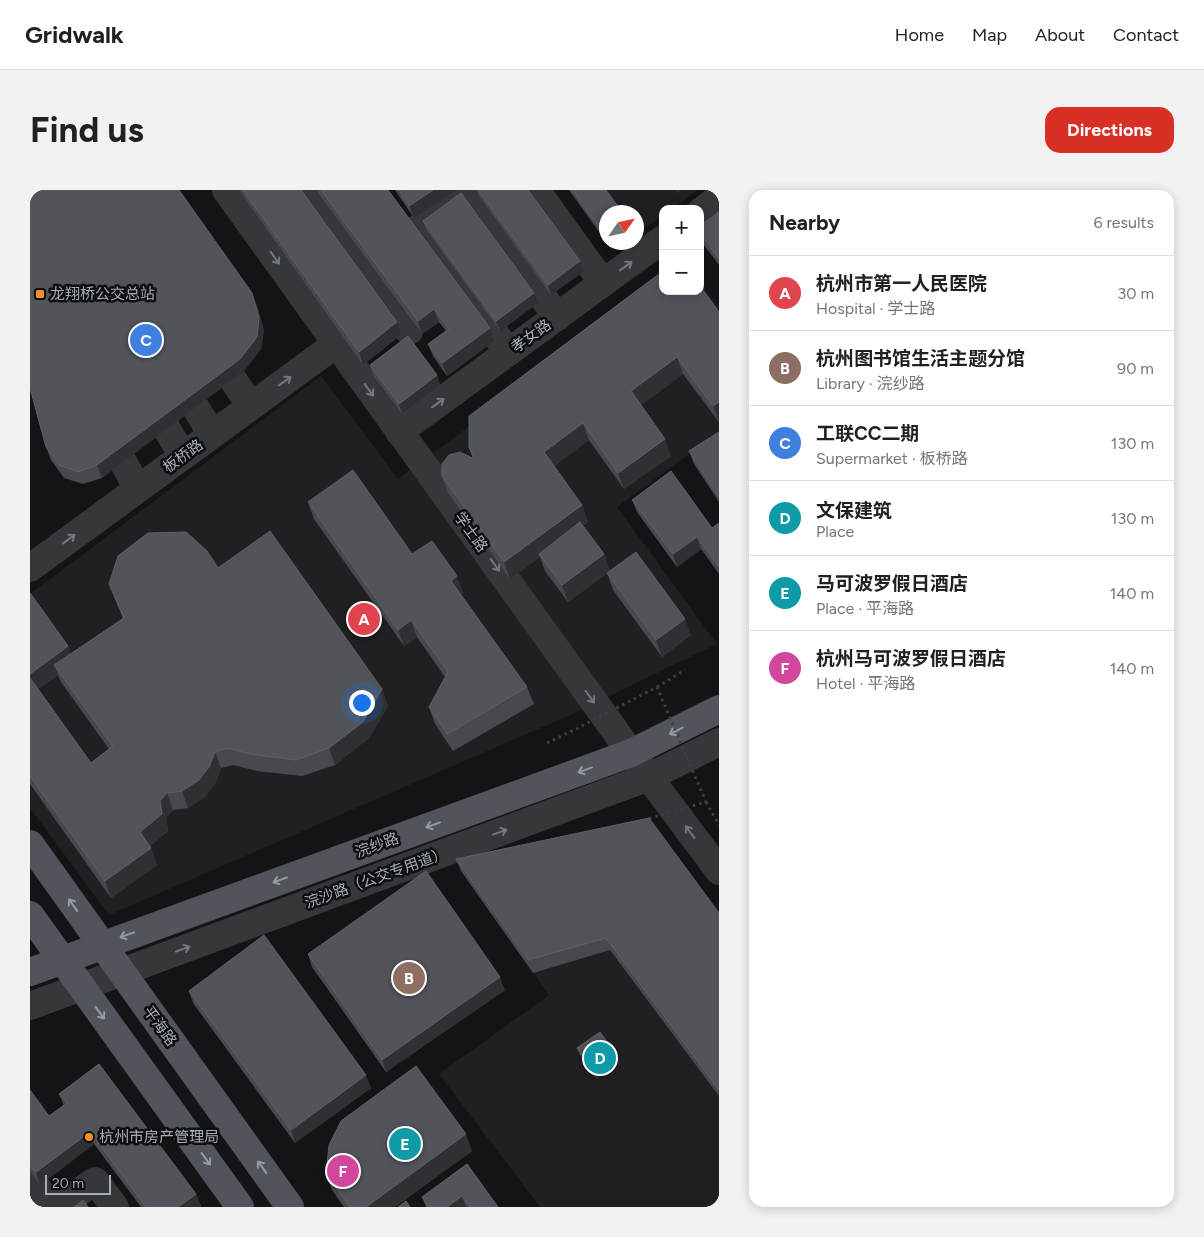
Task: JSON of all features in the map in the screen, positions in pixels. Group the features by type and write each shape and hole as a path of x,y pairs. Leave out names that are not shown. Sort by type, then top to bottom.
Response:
{"main road":[{"name":"浣纱路","path":"30,972 631,753 719,709"},
{"name":"平海路","path":"30,844 290,1207"},
{"path":"30,915 230,1203"}],"street":[{"name":"学士路","path":"226,190 256,226 336,344 399,432 719,872"},
{"path":"303,190 409,331"},
{"path":"536,190 602,283"},
{"path":"508,352 420,227 471,192 557,317"},
{"path":"704,209 719,198"},
{"name":"孝女路","path":"399,432 659,242"},
{"path":"196,326 251,406"},
{"name":"板桥路","path":"30,568 336,344"},
{"path":"162,354 212,434"},
{"path":"132,373 183,456"},
{"path":"95,412 138,489"},
{"name":"浣沙路（公交专用道）","path":"30,1006 649,777 719,742"},
{"path":"30,1178 51,1207"},
{"path":"58,1207 95,1181 115,1207"}],"path":[{"path":"547,743 657,687 685,670"},
{"path":"657,687 706,802 719,825"},
{"path":"645,819 706,802"}],"shaded area":[{"path":"569,190 698,190 677,205 659,205 659,218 644,229 644,205 599,205 599,232"},
{"path":"659,286 659,295 704,295 704,287 719,307 719,432 617,507 717,644 568,716 109,915 30,808 30,594 321,376 398,479"},
{"path":"653,830 719,919 719,1199 709,1207 540,1207 439,1074 549,995 461,871"}],"building":[{"path":"30,190 179,190 252,293 259,318 257,337 240,359 97,465 78,472 59,465 46,447 30,388"},
{"path":"243,190 301,190 397,322 359,352"},
{"path":"321,190 388,190 490,328 442,363 428,344 449,329 434,309 418,321"},
{"path":"399,190 433,190 409,206"},
{"path":"478,190 528,190 580,261 548,285"},
{"path":"572,190 606,190 617,205 599,205 599,227"},
{"path":"461,193 534,293 496,321 423,221"},
{"path":"719,212 719,259 704,238 704,223"},
{"path":"659,274 659,295 704,295 704,291 719,312 719,402 713,406 677,357 631,391 665,439 618,473 583,423 544,452 582,505 504,562 442,476 442,464 449,455 460,452 474,459 469,447 469,416"},
{"path":"408,336 437,375 399,404 370,365"},
{"path":"719,432 719,497 689,451"},
{"path":"353,470 412,554 432,541 457,576 451,581 527,687 447,734 429,707 448,672 411,620 398,630 308,502"},
{"path":"671,471 712,528 719,523 719,567 697,537 673,554 632,500"},
{"path":"580,522 604,554 562,585 539,554"},
{"path":"270,531 382,689 363,722 329,748 296,760 250,754 227,748 215,752 209,767 199,780 182,791 167,793 160,801 162,814 140,832 151,848 105,881 30,776 30,678 91,763 113,746 54,665 124,618 109,584 118,556 148,533 186,532 207,551 218,568"},
{"path":"636,552 685,619 656,640 607,573"},
{"path":"30,593 68,646 30,674"},
{"path":"649,818 719,913 719,1090 606,938 528,960 456,859"},
{"path":"426,871 500,977 382,1060 308,954"},
{"path":"264,935 366,1075 291,1130 189,991"},
{"path":"600,1032 617,1055 594,1072 577,1048"},
{"name":"杭州市房产管理局","path":"99,1064 196,1194 178,1207 146,1207 90,1132 36,1172 30,1165 30,1090 49,1116 67,1103 59,1094"},
{"path":"416,1066 466,1134 366,1207 350,1207 326,1174 329,1145 341,1121"},
{"path":"467,1164 498,1207 470,1207 462,1196 447,1207 429,1207 422,1197"},
{"path":"83,1200 88,1207 74,1207"},
{"path":"406,1201 410,1207 398,1207"}],"place":[{"name":"龙翔桥公交总站","path":"40,294"},
{"name":"工联CC二期","path":"146,340"},
{"name":"杭州市第一人民医院","path":"364,619"},
{"name":"杭州图书馆生活主题分馆","path":"409,978"},
{"name":"文保建筑","path":"600,1058"},
{"name":"杭州市房产管理局","path":"89,1137"},
{"name":"马可波罗假日酒店","path":"405,1144"},
{"name":"杭州马可波罗假日酒店","path":"343,1171"}]}
